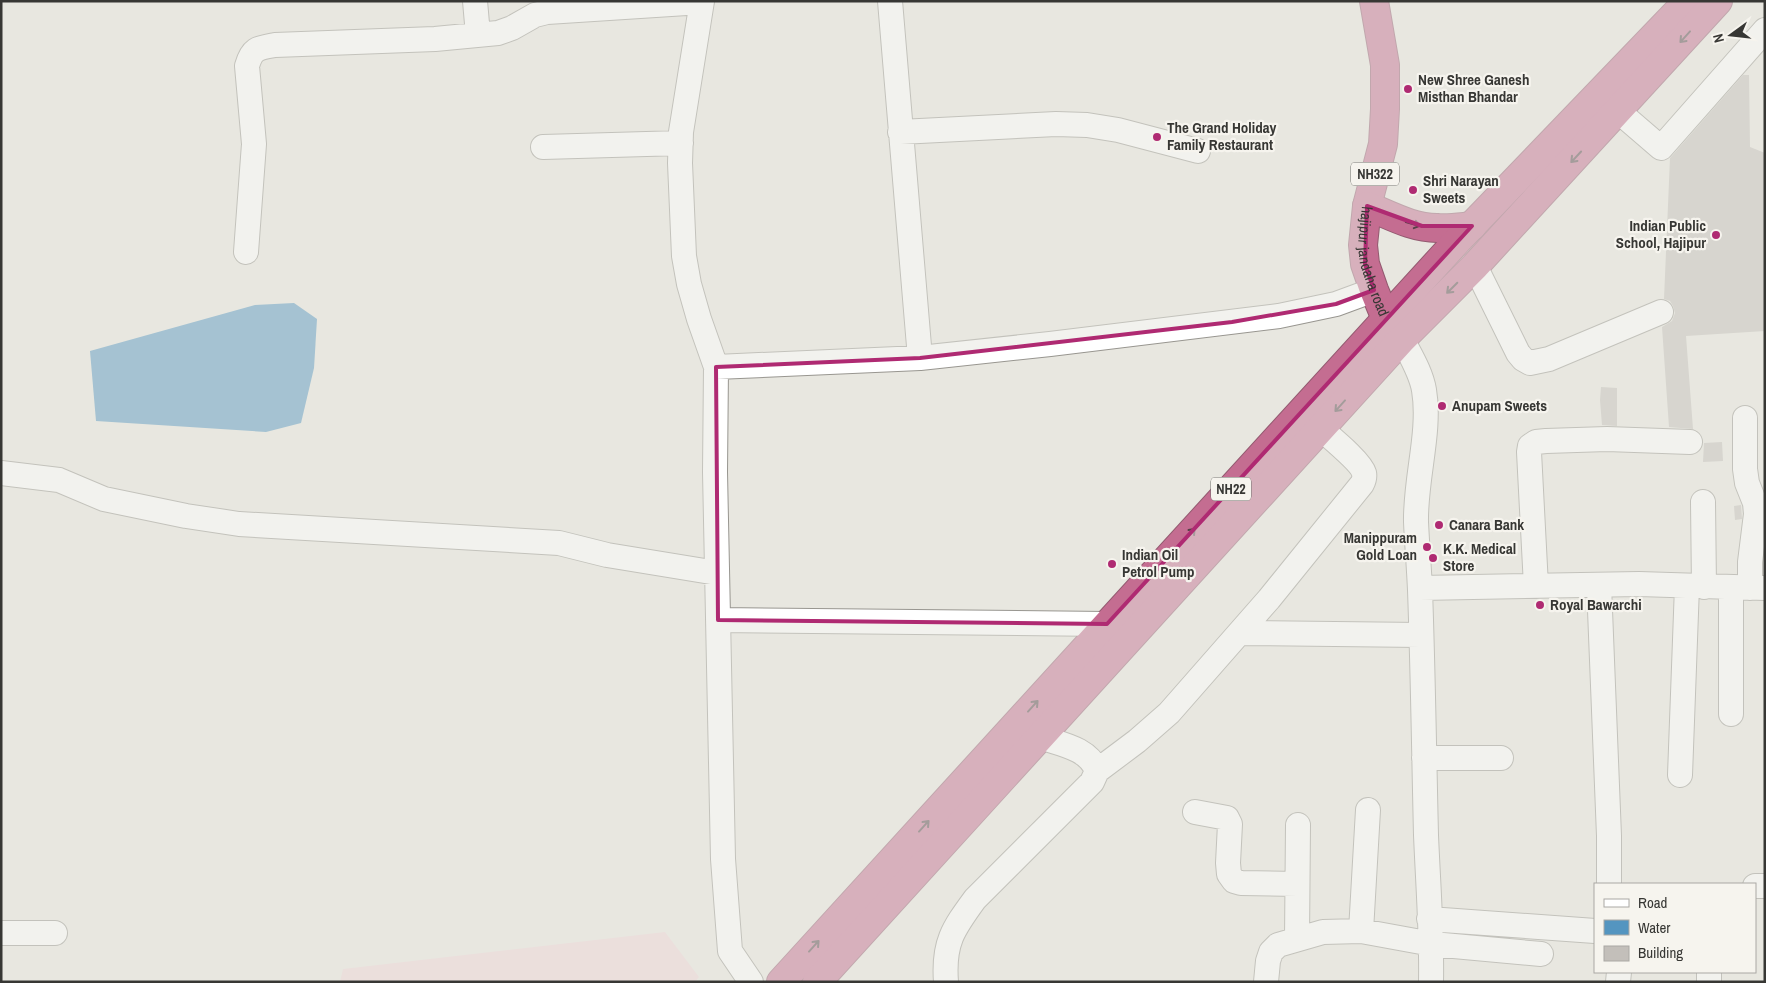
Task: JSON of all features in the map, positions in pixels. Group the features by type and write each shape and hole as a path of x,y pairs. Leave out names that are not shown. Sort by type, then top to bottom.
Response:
{"highway":[{"name":"hajipur jandaha road","path":"1374,1 1386,65 1385,109 1383,144 1367,206 1363,245 1365,264 1374,290 1394,329"},
{"name":"NH22","path":"817,982 1320,428 1472,226 1688,1"},
{"name":"NH22","path":"781,982 1107,624 1394,329 1475,266 1718,1"},
{"path":"1367,206 1395,218 1422,226 1438,228 1472,226"}],"street":[{"path":"475,1 478,35"},
{"path":"890,1 920,358"},
{"path":"246,252 254,144 247,66 250,54 258,48 275,44 434,39 498,33 512,28 535,15 547,12 702,2 685,102 681,143 684,256 689,284 699,319 716,367 715,472 723,858 730,951 751,982"},
{"path":"1618,111 1661,148 1765,30"},
{"path":"900,132 1056,124 1087,125 1118,130 1198,151"},
{"path":"543,147 681,143"},
{"path":"1475,266 1518,353 1523,360 1530,363 1550,359 1661,312"},
{"path":"716,367 920,358 1203,326 1279,316 1336,304 1374,290"},
{"path":"1394,329 1418,372 1424,389 1425,404 1425,422 1416,506 1429,919 1432,944 1431,982"},
{"path":"1731,714 1749,588 1756,514 1755,502 1747,483 1745,469 1745,418"},
{"path":"946,982 944,962 950,938 960,919 975,899 1092,782 1098,771 1169,713 1240,633 1362,484 1365,478 1364,470 1320,428"},
{"path":"1536,586 1529,462 1530,446 1536,442 1598,439 1690,442"},
{"path":"1,473 59,480 104,499 186,516 239,524 559,543 607,555 717,573"},
{"path":"1680,775 1703,502"},
{"path":"1420,588 1599,585 1749,588"},
{"path":"1599,585 1609,836 1608,883"},
{"path":"718,620 1107,624"},
{"path":"1240,633 1421,635"},
{"path":"1040,737 1084,753 1094,762 1098,771"},
{"path":"1424,758 1501,758"},
{"path":"1361,930 1368,810"},
{"path":"1195,812 1227,818 1230,824 1229,874 1234,881 1241,883 1297,884"},
{"path":"1297,939 1298,825"},
{"path":"1429,919 1594,931"},
{"path":"1266,982 1268,961 1271,952 1278,945 1323,932 1361,930 1432,944 1541,954"},
{"path":"1,932 54,932"}],"highlighted area":[{"path":"1367,206 1422,226 1472,226 1107,624 718,620 716,367 920,358 1232,322 1336,304 1374,290 1365,264"}],"shaded area":[{"path":"665,932 699,977 695,982 340,982 343,969"}],"water":[{"path":"294,303 317,319 314,368 301,423 266,432 96,421 90,351 255,305"}],"building":[{"name":"Indian Public School, Hajipur","path":"1743,75 1749,75 1750,147 1765,153 1765,331 1686,336 1693,429 1669,427 1662,327 1672,321 1675,313 1670,301 1664,299 1670,158"},
{"path":"1601,387 1617,388 1617,426 1602,425"},
{"path":"1722,442 1723,461 1703,462 1704,443"},
{"path":"1741,505 1742,519 1735,520 1734,506"}],"place":[{"name":"New Shree Ganesh Misthan Bhandar","path":"1408,89"},
{"name":"The Grand Holiday Family Restaurant","path":"1157,137"},
{"name":"Shri Narayan Sweets","path":"1413,190"},
{"name":"Indian Public School, Hajipur","path":"1716,235"},
{"name":"Anupam Sweets","path":"1442,406"},
{"name":"Canara Bank","path":"1439,525"},
{"name":"Manippuram Gold Loan","path":"1427,547"},
{"name":"K.K. Medical Store","path":"1433,558"},
{"name":"Indian Oil Petrol Pump","path":"1112,564"},
{"name":"Royal Bawarchi","path":"1540,605"}]}
